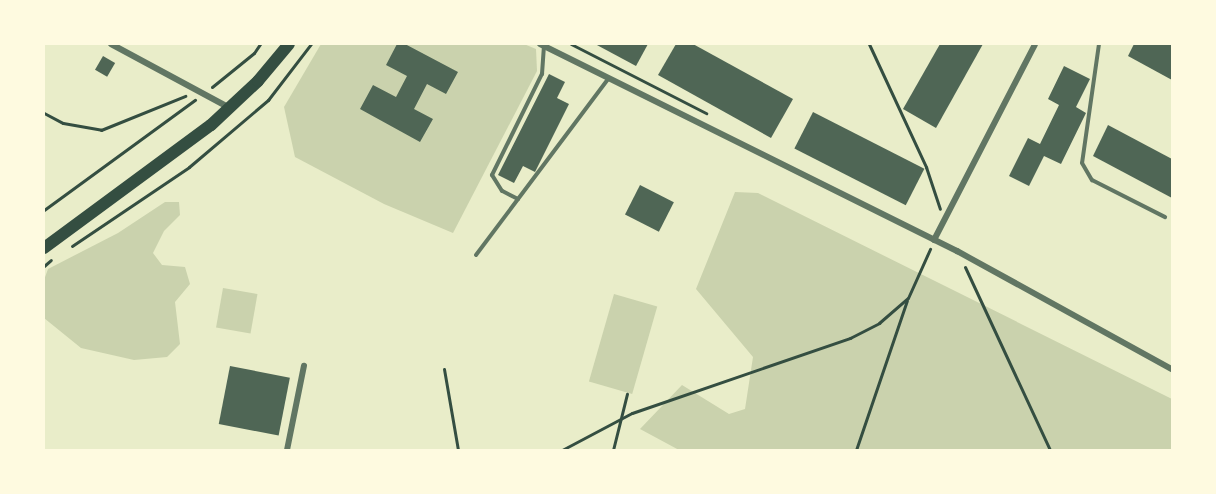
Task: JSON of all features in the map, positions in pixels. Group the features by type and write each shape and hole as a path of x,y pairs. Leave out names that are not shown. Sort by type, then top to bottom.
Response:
{"main road":[{"path":"44,248 231,108 289,44"}],"street":[{"path":"111,44 231,108"},
{"path":"934,240 1035,44"},
{"path":"542,45 608,80 957,250 1173,369"},
{"path":"286,450 304,366"}],"lane":[{"path":"1099,44 1082,163 1092,180 1165,217"},
{"path":"518,199 502,191 492,175 542,74 542,45"},
{"path":"476,255 608,80"}],"path":[{"path":"44,210 254,53 260,44"},
{"path":"869,44 926,167 943,219"},
{"path":"44,113 63,123 111,129 201,92"},
{"path":"856,450 908,298 934,240"},
{"path":"957,250 1050,450"},
{"path":"562,450 621,419 850,338 879,323 908,298"},
{"path":"444,369 459,450"},
{"path":"613,450 627,394"}],"green space":[{"path":"321,44 524,44 536,49 537,71 453,233 384,204 295,157 284,107"},
{"path":"735,192 758,193 1172,399 1172,450 679,450 640,429 682,385 729,414 745,409 753,357 696,289"},
{"path":"165,202 179,202 180,215 164,231 153,253 162,265 185,267 190,284 175,302 180,344 167,357 134,360 81,348 44,318 44,280 48,269 118,233"},
{"path":"223,288 257,294 251,333 216,327"},
{"path":"614,294 657,306 632,394 589,381"}],"building":[{"path":"397,44 405,44 458,72 446,94 427,84 414,109 433,119 420,142 360,109 373,85 396,97 407,76 386,65"},
{"path":"595,44 648,44 636,66"},
{"path":"676,44 693,44 793,99 771,138 658,75"},
{"path":"940,44 983,44 936,128 903,109"},
{"path":"1134,44 1172,44 1172,80 1128,56"},
{"path":"103,56 115,63 107,77 95,70"},
{"path":"1064,66 1090,79 1076,107 1086,113 1061,164 1044,156 1029,186 1009,176 1028,138 1040,144 1059,105 1048,99"},
{"path":"549,74 565,82 557,98 569,104 535,172 523,166 514,183 498,175"},
{"path":"813,112 924,169 906,205 794,149"},
{"path":"1108,125 1172,159 1172,198 1093,156"},
{"path":"640,185 674,202 659,232 625,214"},
{"path":"230,366 290,378 279,436 219,424"}]}
